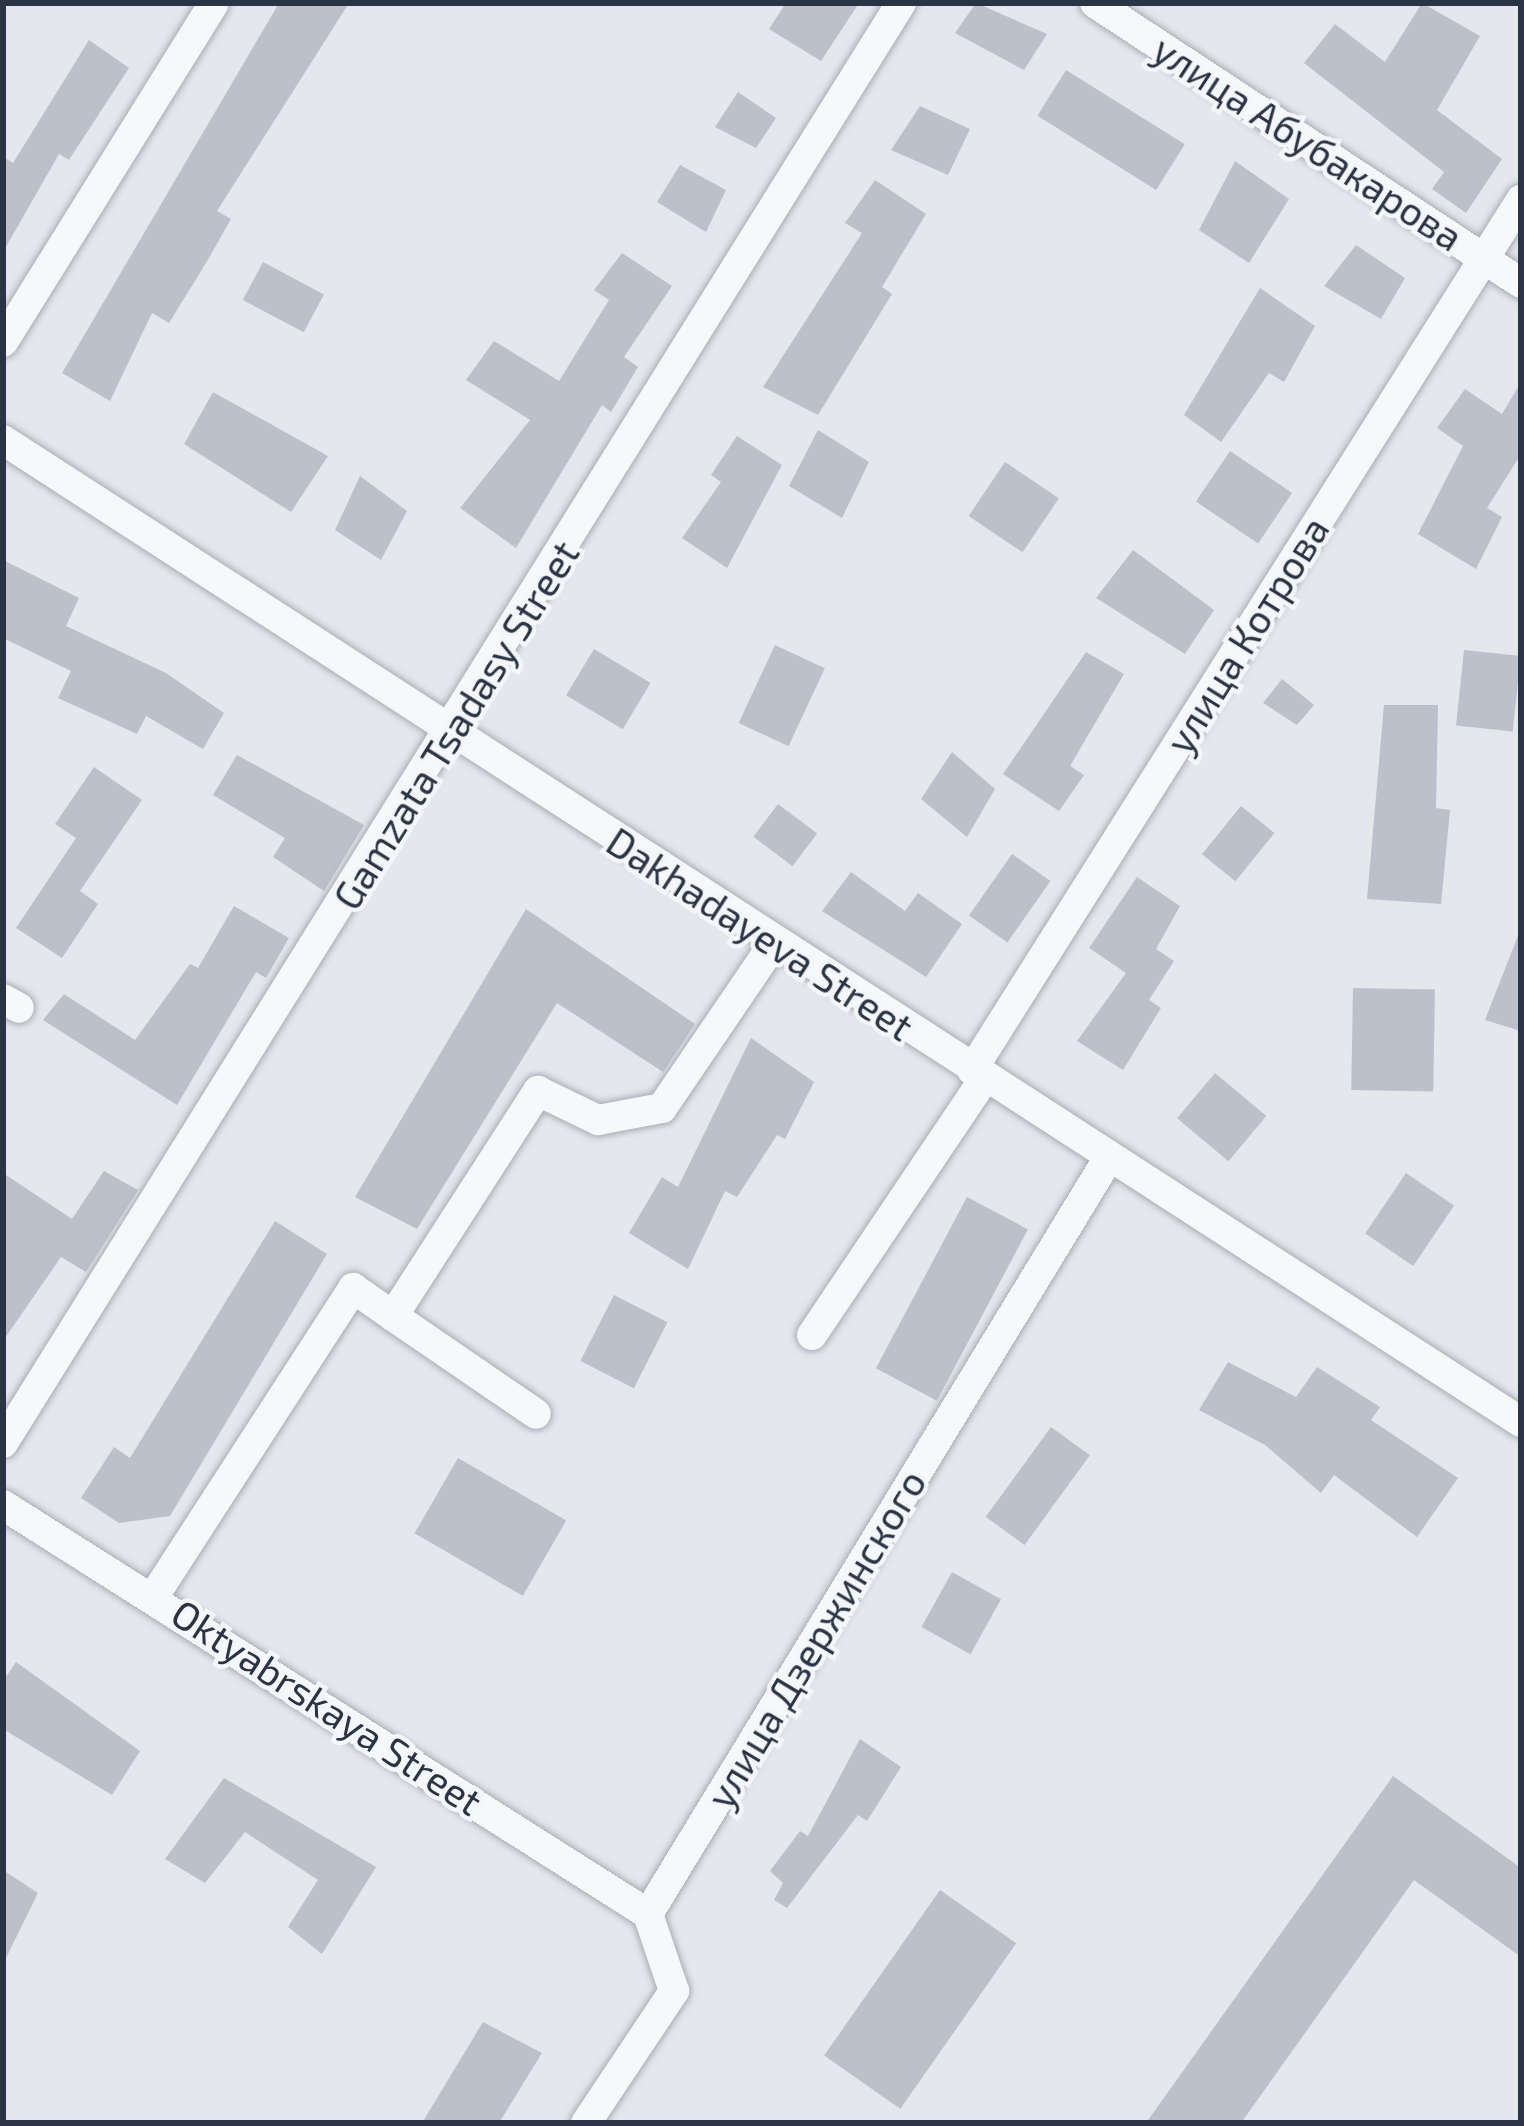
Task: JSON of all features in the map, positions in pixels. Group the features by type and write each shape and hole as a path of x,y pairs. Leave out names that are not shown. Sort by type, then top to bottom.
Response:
{"street":[{"path":"3,342 214,3"},
{"name":"Gamzata Tsadasy Street","path":"3,1443 451,737 901,3"},
{"name":"улица Абубакарова","path":"1095,3 1521,283"},
{"name":"улица Котрова","path":"812,1335 1521,200"},
{"name":"Dakhadayeva Street","path":"3,440 451,737 1521,1422"},
{"path":"393,1316 538,1090 598,1120 662,1108 774,943"},
{"name":"улица Дзержинского","path":"648,1914 1108,1159"},
{"path":"154,1595 353,1288 536,1414"},
{"name":"Oktyabrskaya Street","path":"3,1505 154,1595 648,1914"},
{"path":"586,2123 674,1990 648,1914"}],"building":[{"path":"279,3 349,3 217,211 231,219 206,263 169,323 152,313 110,401 62,373"},
{"path":"786,3 859,3 821,61 769,29"},
{"path":"976,3 1047,34 1024,70 955,33"},
{"path":"1422,3 1480,36 1437,110 1502,159 1466,213 1432,189 1444,172 1304,63 1335,24 1385,62"},
{"path":"89,40 129,68 69,160 59,154 3,252 3,157 13,163"},
{"path":"1066,70 1185,144 1156,190 1037,116"},
{"path":"738,92 776,118 756,148 715,127"},
{"path":"920,106 970,129 948,175 891,150"},
{"path":"1235,161 1289,199 1249,263 1199,230"},
{"path":"680,165 726,190 706,232 657,202"},
{"path":"875,180 926,214 882,287 892,294 818,415 763,387 862,233 845,223"},
{"path":"1356,245 1405,278 1381,319 1324,286"},
{"path":"622,253 672,286 624,357 638,367 611,412 602,405 516,548 460,508 530,420 466,380 494,341 559,381 609,300 594,290"},
{"path":"263,262 324,294 304,332 243,300"},
{"path":"1260,288 1315,326 1284,382 1269,373 1221,442 1184,415"},
{"path":"1521,382 1521,454 1487,508 1502,517 1476,569 1418,534 1463,446 1437,428 1465,389 1502,414"},
{"path":"213,392 328,456 291,512 184,444"},
{"path":"818,430 869,462 842,518 789,486"},
{"path":"737,436 782,465 727,568 682,538 721,482 711,475"},
{"path":"1230,451 1292,493 1258,544 1196,502"},
{"path":"1005,462 1059,498 1023,552 969,516"},
{"path":"360,476 407,511 381,560 335,530"},
{"path":"1133,550 1214,610 1185,654 1096,598"},
{"path":"3,560 79,598 66,626 166,673 224,713 203,749 146,716 137,734 58,698 71,671 3,638"},
{"path":"775,645 825,668 789,746 739,723"},
{"path":"594,649 651,683 623,729 566,695"},
{"path":"1464,650 1521,656 1513,732 1456,726"},
{"path":"1086,652 1124,674 1070,766 1084,775 1059,811 1003,774"},
{"path":"1282,679 1314,705 1297,725 1263,703"},
{"path":"1384,705 1438,705 1436,808 1450,810 1441,904 1367,899"},
{"path":"952,752 995,789 967,837 921,799"},
{"path":"237,755 364,825 324,891 273,857 285,838 213,795"},
{"path":"94,767 142,800 80,891 98,904 62,958 16,928 76,838 55,824"},
{"path":"778,804 817,833 792,866 753,837"},
{"path":"1241,806 1274,833 1235,881 1202,854"},
{"path":"1012,854 1051,881 1007,942 969,915"},
{"path":"851,872 905,911 918,893 962,924 926,977 822,911"},
{"path":"1137,877 1180,906 1156,949 1174,961 1149,1000 1161,1008 1123,1070 1077,1041 1126,973 1089,948"},
{"path":"234,906 289,938 266,978 256,972 177,1105 43,1020 64,994 135,1040 190,964 198,968"},
{"path":"526,909 695,1024 663,1072 557,1003 417,1229 355,1197"},
{"path":"1521,933 1521,1031 1485,1020"},
{"path":"1353,988 1435,989 1433,1091 1351,1090"},
{"path":"751,1038 814,1082 785,1139 777,1135 737,1197 725,1191 688,1269 629,1233 662,1177 678,1187"},
{"path":"1215,1073 1266,1116 1228,1161 1177,1118"},
{"path":"104,1171 138,1190 86,1272 61,1257 3,1341 3,1173 72,1219"},
{"path":"1406,1173 1454,1205 1413,1266 1365,1234"},
{"path":"967,1197 1028,1229 937,1401 876,1368"},
{"path":"275,1221 327,1254 170,1516 119,1523 81,1498 114,1447 130,1458"},
{"path":"614,1295 667,1322 634,1388 580,1361"},
{"path":"1228,1362 1296,1397 1317,1367 1380,1407 1371,1420 1458,1478 1417,1537 1334,1475 1321,1493 1265,1445 1199,1410"},
{"path":"1051,1427 1090,1455 1025,1545 986,1517"},
{"path":"458,1458 566,1520 523,1596 414,1533"},
{"path":"952,1572 1001,1599 970,1654 921,1627"},
{"path":"16,1662 140,1751 112,1795 3,1729 3,1681"},
{"path":"860,1739 901,1767 867,1821 858,1815 787,1908 774,1900 783,1883 770,1871 800,1831 808,1836"},
{"path":"1393,1776 1521,1868 1521,1957 1414,1880 1241,2123 1146,2123"},
{"path":"224,1778 376,1867 322,1954 288,1927 318,1880 245,1832 205,1883 165,1859"},
{"path":"3,1870 38,1893 3,1964"},
{"path":"940,1890 1016,1943 900,2109 824,2055"},
{"path":"483,2022 542,2053 499,2123 422,2123"}]}
